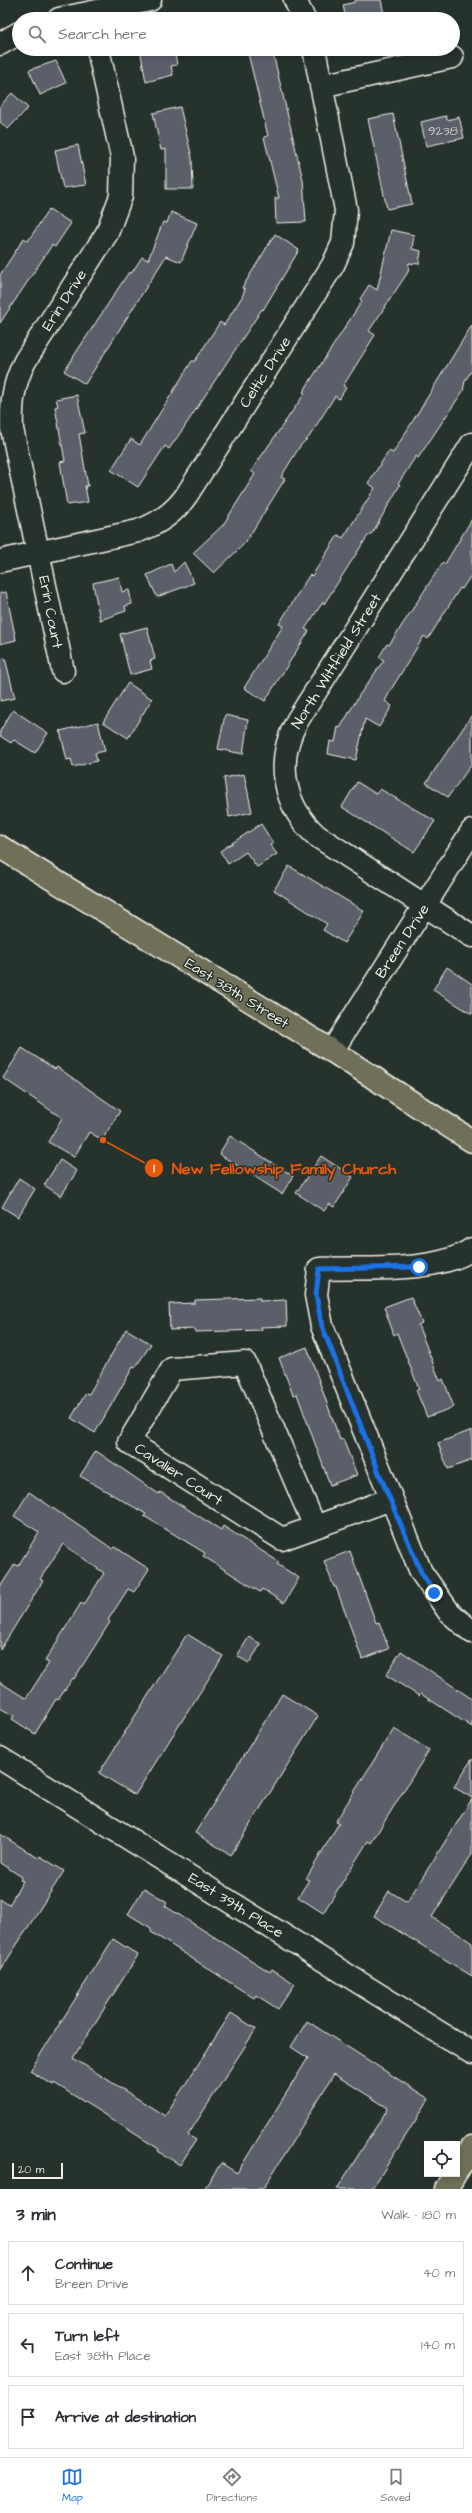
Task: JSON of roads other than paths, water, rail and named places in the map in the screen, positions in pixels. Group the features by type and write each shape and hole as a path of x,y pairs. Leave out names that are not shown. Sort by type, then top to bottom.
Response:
{"main road":[{"name":"East 38th Street","path":"0,846 332,1051 472,1142"},
{"path":"460,2166 472,2147"},
{"path":"446,2189 453,2177"}],"street":[{"path":"106,12 150,0"},
{"path":"295,0 301,12"},
{"path":"0,44 12,37"},
{"name":"Erin Drive","path":"39,552 12,429 12,398 24,361 107,233 117,212 121,196 122,157 100,56"},
{"name":"Celtic Drive","path":"0,561 138,531 159,522 176,508 333,265 345,235 346,210 315,56"},
{"path":"321,86 452,57"},
{"name":"North Wittfield Street","path":"472,444 297,721 288,742 285,759 287,791 305,826 323,841 472,936"},
{"name":"Erin Court","path":"39,552 63,671"},
{"name":"Breen Drive","path":"332,1051 472,831"},
{"path":"472,1249 458,1257 427,1266 319,1269 316,1295 322,1326 391,1499 425,1579 448,1612 472,1632"},
{"name":"Cavalier Court","path":"314,1527 245,1363 172,1369 129,1442 282,1539 391,1499"},
{"name":"East 39th Place","path":"0,1758 472,2053"}],"place":[{"name":"New Fellowship Family Church","path":"103,1140"}]}
